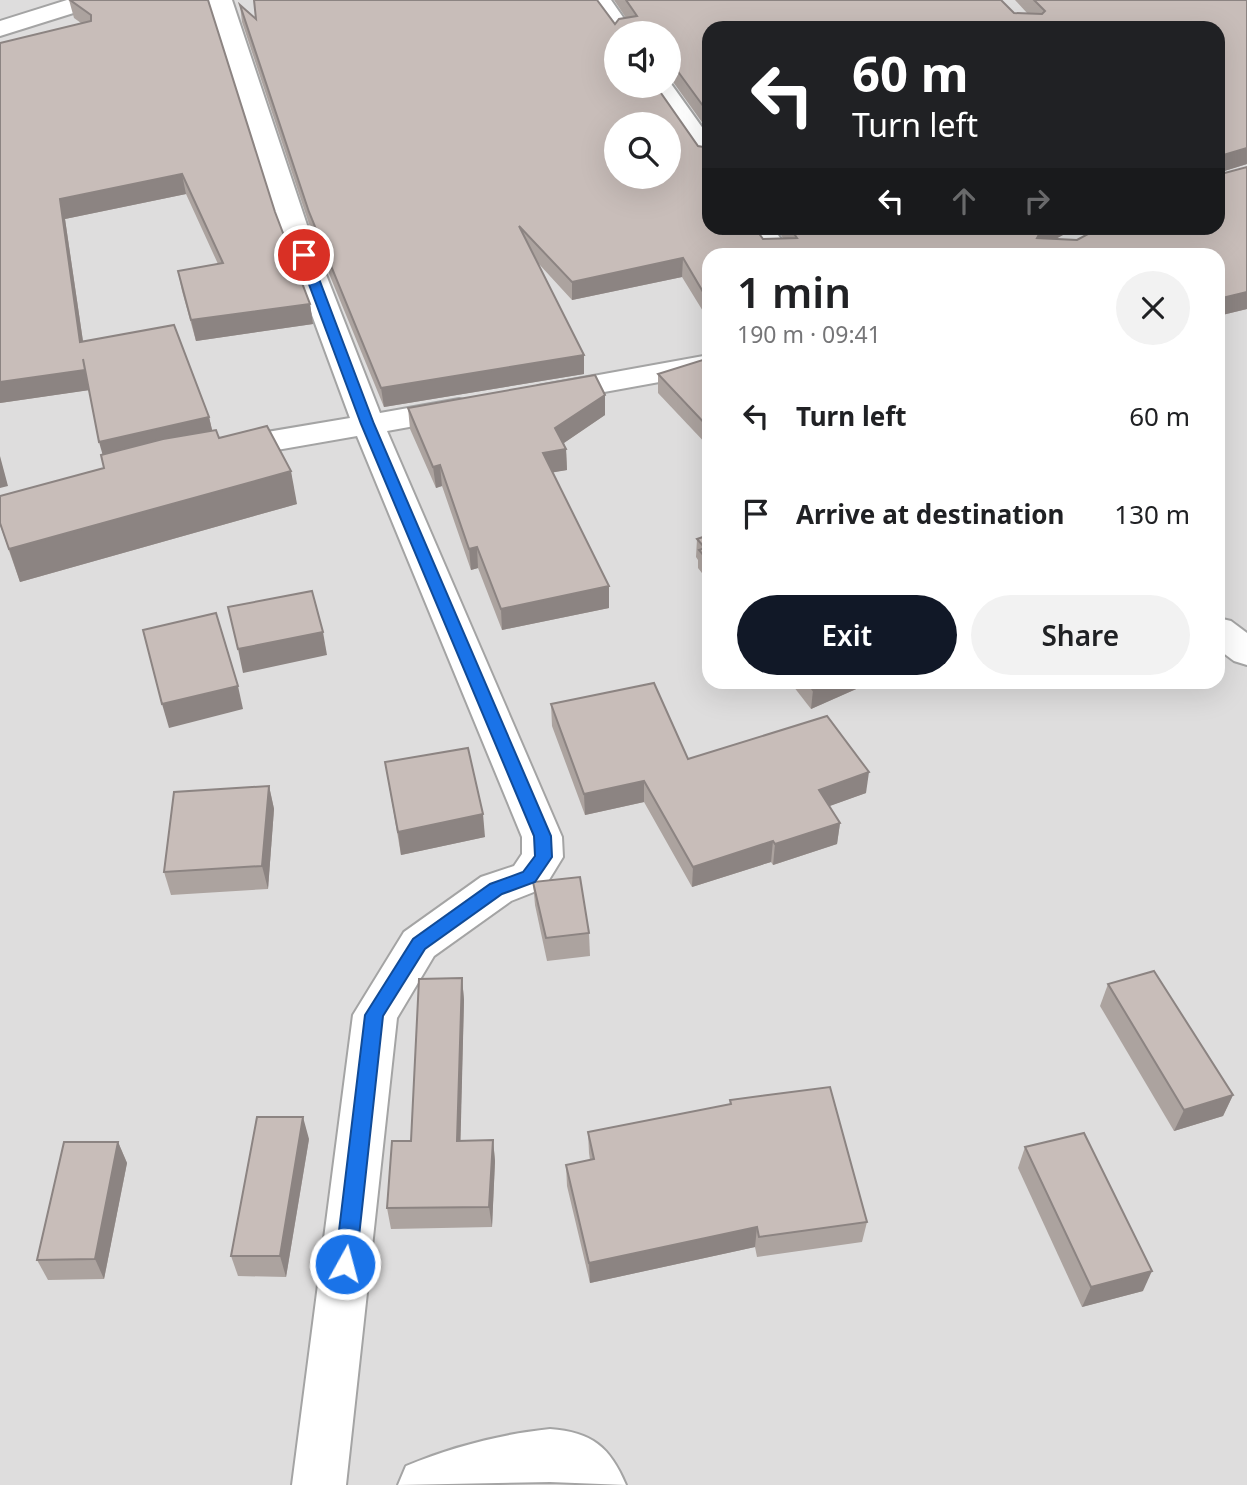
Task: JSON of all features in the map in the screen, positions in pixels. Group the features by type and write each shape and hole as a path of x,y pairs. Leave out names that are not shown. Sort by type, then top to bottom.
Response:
{"street":[{"path":"0,29 91,0"},
{"path":"220,0 295,231 368,424 542,836 543,857 529,877 496,889 419,944 374,1015 319,1485"},
{"path":"599,0 614,21"},
{"path":"668,98 702,146"},
{"path":"195,454 702,366"},
{"path":"1225,635 1247,652"},
{"path":"425,1485 531,1458 558,1454 582,1463 599,1485"}],"shaded area":[{"path":"0,0 1247,0 1247,1485 0,1485"}],"building":[{"path":"70,0 208,0 275,212 310,304 191,320 178,271 223,263 182,174 60,199 80,342 174,325 209,417 99,442 83,359 85,370 0,382 0,43 91,21 91,15"},
{"path":"254,0 597,0 613,21 604,21 604,98 664,98 674,112 604,112 604,189 681,189 681,122 698,146 702,147 702,235 760,235 763,239 797,238 795,235 1039,235 1037,238 1077,240 1086,235 1225,235 1225,173 1247,167 1247,292 1225,297 1225,248 702,248 702,290 683,258 572,282 519,226 584,355 381,388 309,212 240,5 256,19"},
{"path":"626,0 1001,0 1014,13 1042,14 1045,11 1034,0 1247,0 1247,148 1225,155 1225,21 702,21 702,104 681,76 681,21 617,21 637,16"},
{"path":"702,360 702,421 658,374"},
{"path":"595,375 605,395 555,428 566,449 543,453 609,586 501,609 477,547 469,549 440,465 433,467 408,408"},
{"path":"267,426 291,471 9,549 0,523 0,496 104,468 101,455 163,439 216,430 219,438"},
{"path":"312,591 323,632 238,649 228,607"},
{"path":"216,613 238,686 162,704 143,630"},
{"path":"654,683 688,759 827,716 869,772 819,790 840,823 693,867 644,781 584,794 551,704"},
{"path":"468,748 483,814 398,832 385,762"},
{"path":"269,786 262,866 164,872 174,792"},
{"path":"580,877 589,933 546,938 533,882"},
{"path":"1154,971 1233,1095 1184,1110 1108,984"},
{"path":"462,978 457,1141 493,1140 489,1207 387,1208 392,1141 411,1141 419,979"},
{"path":"830,1087 867,1222 759,1237 757,1227 589,1263 566,1165 594,1159 588,1132 731,1104 730,1100"},
{"path":"257,1117 303,1117 280,1256 231,1256"},
{"path":"1084,1133 1152,1271 1091,1287 1025,1147"},
{"path":"64,1142 118,1142 95,1259 37,1260"}],"route":[{"path":"304,255 368,424 542,836 543,857 529,877 496,889 419,944 374,1015 345,1264"}]}
